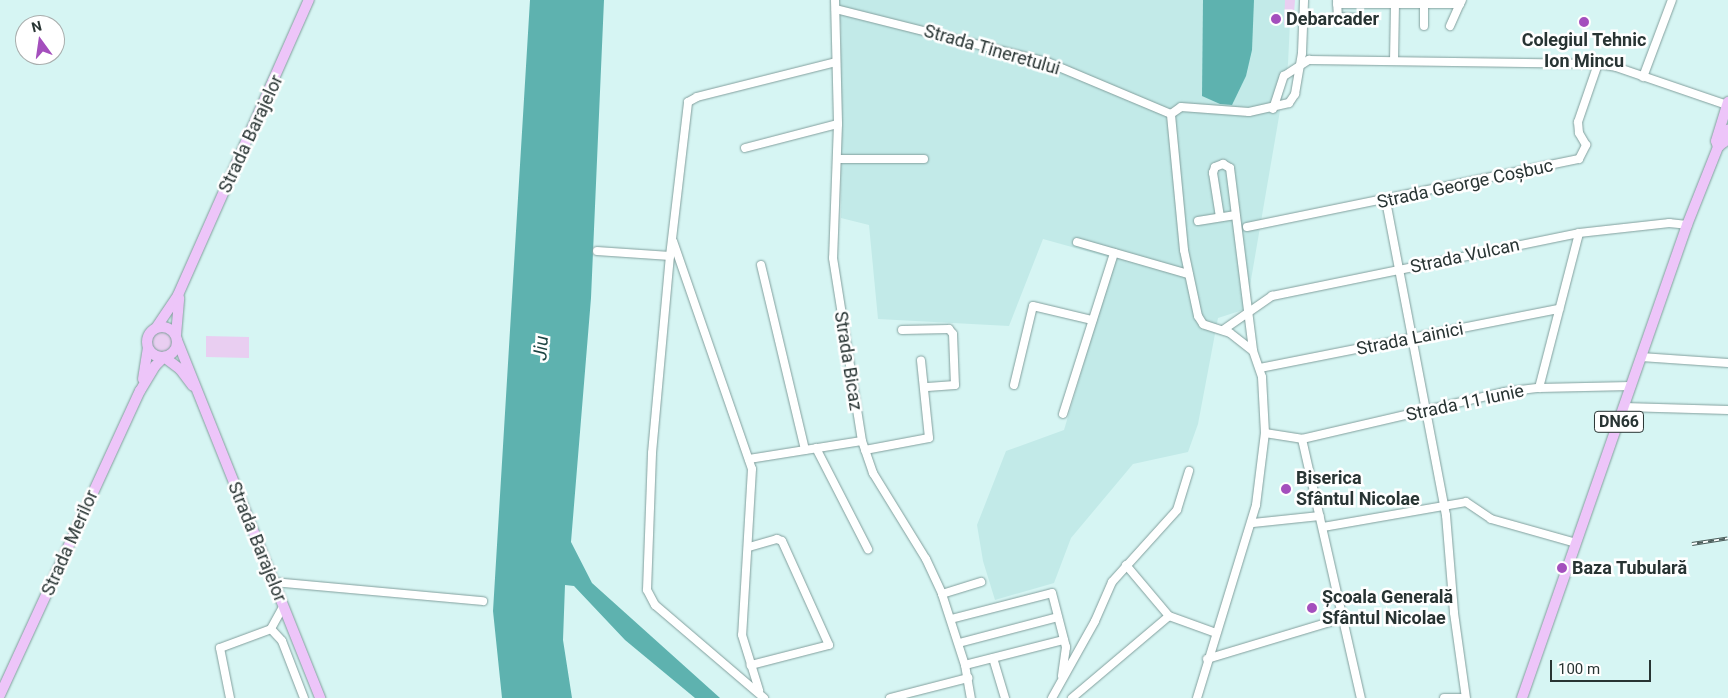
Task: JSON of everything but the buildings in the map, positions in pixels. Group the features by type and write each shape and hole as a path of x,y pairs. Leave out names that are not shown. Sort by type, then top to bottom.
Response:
{"main road":[{"name":"Strada Barajelor","path":"194,386 180,369 164,357 155,355 148,348 148,338 178,295 309,0"},
{"path":"1718,147 1716,141 1727,103"},
{"name":"DN66","path":"1522,698 1687,226 1718,147 1724,142 1728,130"},
{"name":"Strada Barajelor","path":"178,295 177,338 194,386 320,698"},
{"path":"156,328 170,328 177,338 173,353 164,357"},
{"name":"Strada Merilor","path":"140,391 148,348"},
{"name":"Strada Merilor","path":"0,695 140,391 164,357"}],"street":[{"name":"Strada Bicaz","path":"835,0 838,124 834,271 862,441 873,472 926,559 942,594 965,665 970,698"},
{"path":"1253,351 1223,330 1201,322 1188,274 1171,114 1181,107 1249,112 1285,106 1295,94 1304,0"},
{"path":"1643,77 1672,0"},
{"path":"1359,18 1338,17 1337,2 1394,2 1424,5 1461,2 1450,26"},
{"path":"1394,2 1394,61"},
{"path":"1424,5 1424,26"},
{"name":"Strada Tineretului","path":"836,9 1047,62 1171,114"},
{"path":"1274,109 1281,82 1299,65 1309,60 1598,64 1727,103"},
{"path":"764,698 759,691 648,597 652,453 670,256 687,107 692,99 836,62"},
{"name":"Strada George Coșbuc","path":"1248,228 1386,201 1579,159 1586,145 1578,122 1598,64"},
{"path":"745,148 838,124"},
{"path":"837,159 924,158"},
{"path":"1197,698 1207,659 1253,523 1265,433 1260,368 1253,351 1230,168 1220,164 1214,173 1220,217"},
{"path":"1386,201 1444,504 1454,613 1466,698"},
{"path":"1198,221 1236,215"},
{"name":"Strada Vulcan","path":"1223,330 1272,296 1579,233 1669,223 1687,226"},
{"path":"1539,388 1579,233"},
{"path":"672,239 753,474 742,635 759,691"},
{"path":"1077,242 1188,274"},
{"path":"597,250 670,256"},
{"path":"1063,414 1114,253"},
{"path":"761,265 805,450"},
{"path":"1014,385 1033,306 1092,320"},
{"name":"Strada Lainici","path":"1260,368 1559,309"},
{"path":"902,330 949,329 953,334 956,385 949,388 924,387"},
{"path":"1641,357 1728,363"},
{"path":"865,450 929,438 921,360"},
{"name":"Strada 11 Iunie","path":"1265,433 1302,439 1504,392 1539,388 1631,386"},
{"path":"1624,408 1728,410"},
{"path":"1302,439 1361,698"},
{"path":"749,459 862,441"},
{"path":"816,448 868,549"},
{"path":"1052,698 1095,622 1112,582 1126,564 1177,510 1189,471"},
{"path":"1323,527 1444,504 1466,502 1491,519 1576,543"},
{"path":"1253,523 1320,516"},
{"path":"749,547 777,539 782,541 829,645 751,665"},
{"path":"1126,564 1169,616 1216,633"},
{"path":"272,582 483,601"},
{"path":"942,594 981,582"},
{"path":"951,618 1052,593 1066,652 1061,683"},
{"path":"230,698 220,648 271,629 283,606"},
{"path":"1072,698 1169,616"},
{"path":"959,643 1058,617"},
{"path":"1207,659 1343,618"},
{"path":"271,629 282,641 304,698"},
{"path":"965,665 1064,640"},
{"path":"993,658 1005,698"},
{"path":"890,698 968,678"},
{"path":"1444,698 1461,698"}],"shaded area":[{"path":"835,0 1291,0 1288,64 1246,309 1218,318 1198,424 1188,452 1133,464 1071,538 1054,583 995,600 983,561 977,525 1006,451 1064,430 1115,259 1043,239 1009,326 878,319 869,225 841,218 841,26"},
{"path":"1285,0 1295,0 1293,26 1284,25"},
{"path":"162,331 170,334 173,342 170,350 162,353 154,350 151,342 154,334"},
{"path":"206,336 249,337 249,358 206,357"}],"water":[{"name":"Jiu","path":"530,0 604,0 591,298 571,542 592,583 720,698 695,698 625,640 574,586 565,585 563,640 572,698 502,698 493,611"},
{"path":"1203,0 1254,0 1252,50 1246,76 1232,105 1220,104 1202,96"}],"railway":[{"path":"1692,544 1728,538"}],"place":[{"name":"Debarcader","path":"1276,19"},
{"name":"Colegiul Tehnic Ion Mincu","path":"1584,22"},
{"name":"Biserica Sfântul Nicolae","path":"1286,489"},
{"name":"Baza Tubulară","path":"1562,568"},
{"name":"Școala Generală Sfântul Nicolae","path":"1312,608"}]}
